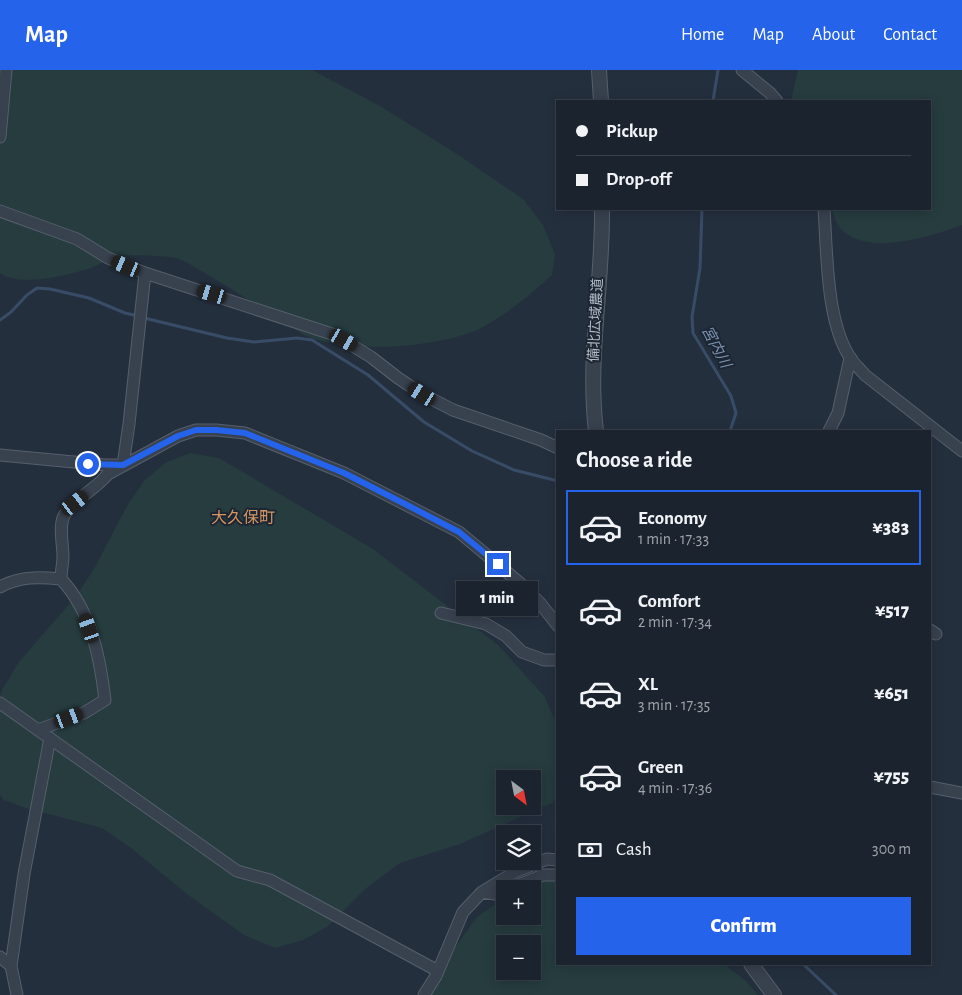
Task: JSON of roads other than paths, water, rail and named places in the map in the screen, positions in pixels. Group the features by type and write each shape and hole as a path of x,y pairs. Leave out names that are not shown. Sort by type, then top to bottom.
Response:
{"street":[{"path":"0,137 6,70"},
{"path":"599,70 601,100"},
{"path":"742,70 776,100"},
{"name":"備北広域農道","path":"596,430 594,356 602,210"},
{"path":"824,210 834,318 850,358 865,374 962,451"},
{"path":"0,211 77,239 108,258 145,273 335,335 371,357 422,394 453,410 541,440 556,447"},
{"path":"123,465 145,273"},
{"path":"830,430 838,413 850,358"},
{"path":"60,579 63,558 62,522 64,515 75,503 108,474 178,436 196,430 216,430 245,433 344,473 459,532 521,584 540,603 556,623"},
{"path":"0,454 105,465 123,465"},
{"path":"0,587 18,579 38,577 60,579 67,586 84,613 100,659 106,700 84,713 38,730"},
{"path":"441,613 486,624 506,636 522,652 544,660 556,660"},
{"path":"0,703 236,871 270,880 438,971"},
{"path":"17,995 11,966 24,874 50,738"},
{"path":"931,787 962,793"},
{"path":"424,995 438,971 463,912 482,892 515,872 547,859 556,860"},
{"path":"531,880 543,875 556,875"},
{"path":"482,892 496,894"},
{"path":"0,957 11,966"},
{"path":"752,965 774,995"}],"waterway":[{"name":"宮内川","path":"713,100 718,70"},
{"name":"宮内川","path":"702,210 700,268 692,317 693,333 731,396 736,413 730,430"},
{"path":"0,320 37,288 89,298 125,313 138,316"},
{"path":"144,318 227,338 254,342 297,338 312,340 368,375 424,422 472,451 514,470 556,480"},
{"name":"宮内川","path":"804,965 836,995"}],"district":[{"name":"大久保町","path":"243,518"}]}
